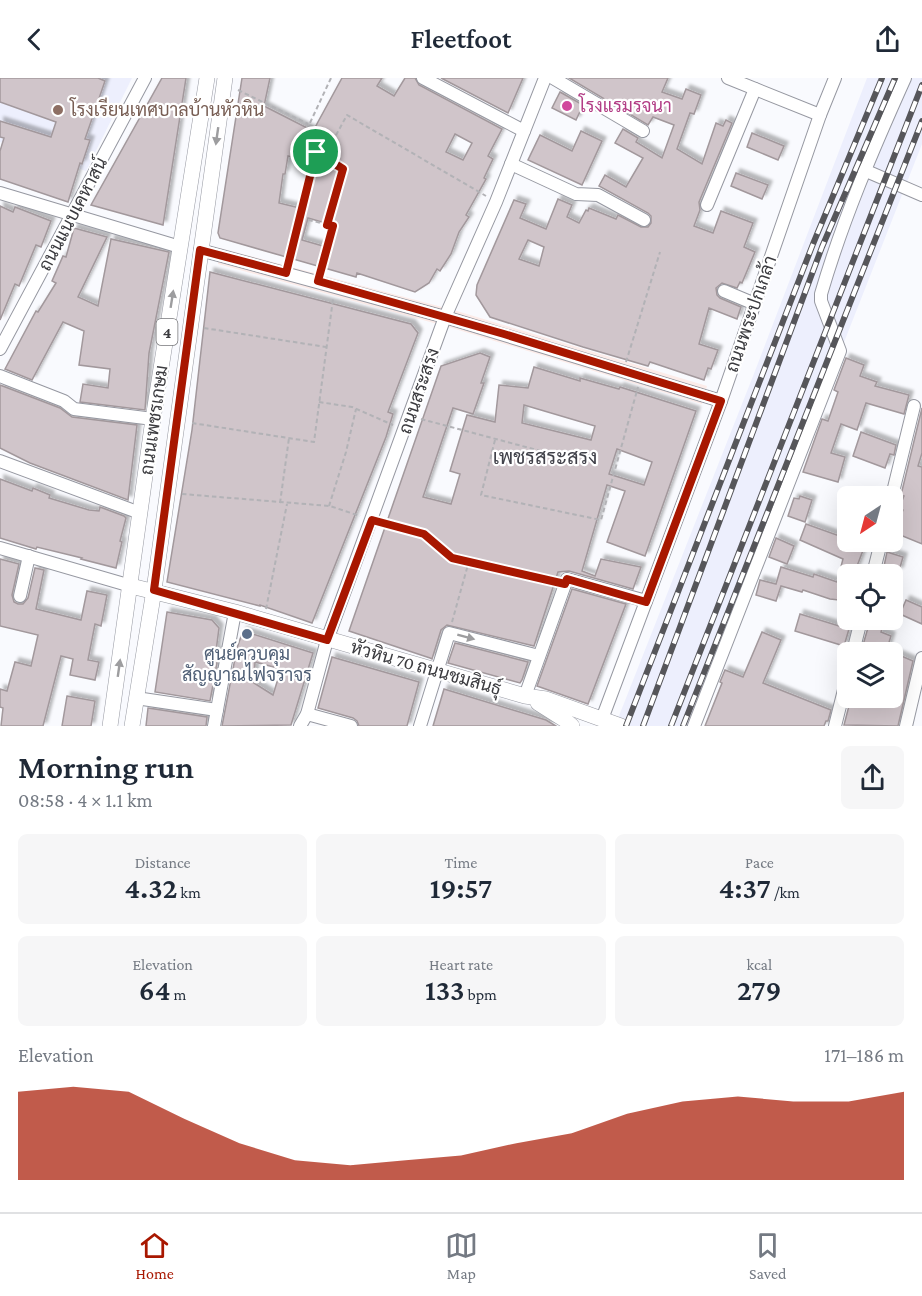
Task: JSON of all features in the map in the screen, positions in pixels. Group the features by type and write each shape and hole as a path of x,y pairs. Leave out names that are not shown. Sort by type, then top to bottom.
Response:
{"main road":[{"name":"ถนนเพชรเกษม","path":"110,726 153,419 207,78"},
{"name":"ถนนเพชรเกษม","path":"132,726 154,590 189,326 225,81"},
{"name":"หัวหิน 70 ถนนชมสินธุ์","path":"131,585 264,620 525,696 546,699 597,722 621,726"},
{"name":"หัวหิน 70 ถนนชมสินธุ์","path":"525,696 566,720 572,726"}],"street":[{"name":"ถนนแนบเคหาสน์","path":"0,350 145,78"},
{"path":"423,78 524,131"},
{"name":"ถนนสระสรง","path":"300,726 307,714 327,640 405,430 444,317 496,202 545,78"},
{"path":"553,78 643,131"},
{"path":"728,78 820,115"},
{"name":"ถนนพระปกเกล้า","path":"597,722 646,602 721,401 820,115 835,78"},
{"path":"694,726 840,351 821,300 821,294 846,216 905,78"},
{"path":"707,205 755,89"},
{"path":"511,164 576,194 598,195 644,220"},
{"path":"864,170 922,195"},
{"path":"0,193 180,247"},
{"path":"200,250 334,285 641,375 721,401"},
{"path":"724,291 754,304"},
{"path":"0,376 64,401 74,409 153,419"},
{"path":"894,486 914,406"},
{"path":"0,461 140,513"},
{"path":"0,548 131,585"},
{"path":"20,597 29,556"},
{"path":"525,696 567,579 646,602"},
{"path":"214,726 235,612"},
{"path":"420,726 449,633 539,656"},
{"path":"906,726 922,658"},
{"path":"136,698 217,710"},
{"path":"835,726 840,708"},
{"path":"307,714 351,726"}],"path":[{"path":"309,125 331,78"},
{"path":"225,81 335,137 347,115 496,202"},
{"path":"286,273 321,131"},
{"path":"316,152 343,169 327,225"},
{"path":"301,218 333,226 318,281"},
{"path":"623,370 660,252"},
{"path":"177,421 314,441 334,285"},
{"path":"189,326 327,347"},
{"path":"495,440 481,495 601,520 641,375"},
{"path":"320,402 356,409 405,430"},
{"path":"329,506 346,452 356,409"},
{"path":"410,416 552,454"},
{"path":"280,503 289,438"},
{"path":"167,493 329,506 424,534 452,558 565,584"},
{"path":"264,620 287,504"},
{"path":"449,633 470,561"}],"shaded area":[{"name":"โรงเรียนเทศบาลบ้านหัวหิน","path":"0,78 132,78 86,171 0,142"},
{"path":"867,78 922,78 922,144 693,726 615,726 755,371"},
{"path":"220,248 457,311 707,386 702,404 452,328 218,264"}],"building":[{"name":"โรงเรียนเทศบาลบ้านหัวหิน","path":"0,78 98,78 105,81 85,139 90,140 68,202 0,179 0,151 4,138 0,137 0,121 51,137 56,122 0,102"},
{"path":"162,78 186,78 163,225 91,205"},
{"path":"242,78 270,78 264,106 313,131 342,78 382,78 377,86 394,96 405,78 415,78 419,85 502,129 488,156 493,159 484,178 486,179 466,215 469,217 459,232 451,254 440,271 437,269 429,283 415,292 357,273 356,277 220,238 218,233","holes":["455,134 472,143 463,160 446,152","288,156 310,162 300,208 279,203 283,174 285,174","308,218 329,224 323,246 302,240"]},
{"path":"441,78 523,78 508,113"},
{"path":"569,78 668,78 662,92 682,99 686,89 701,95 694,114 690,113 677,149 702,164 716,123 723,126 726,120 732,123 699,202 700,210 694,226 713,233 721,211 753,223 744,247 755,252 742,283 740,282 737,288 722,283 716,288 720,298 741,307 737,319 709,308 699,344 718,350 704,380 650,362 648,366 583,347 490,317 476,295 477,285 514,200 526,204 520,218 546,229 558,199 572,205 567,217 579,223 589,208 616,219 618,215 641,227 648,227 651,223 651,216 648,213 599,186 605,175 626,187 643,158 615,143 623,129 638,138 636,142 662,158 674,125 653,117 648,125","holes":["528,240 544,247 539,266 519,259"]},
{"path":"560,92 583,105 576,120 552,108"},
{"path":"581,131 602,141 582,185 528,160 540,135 572,151"},
{"path":"752,133 784,146 778,160 747,147"},
{"path":"736,173 768,185 762,199 731,186"},
{"path":"0,206 13,212 15,207 51,221 41,247 36,245 19,286 15,284 0,320"},
{"path":"74,228 107,237 78,297 98,306 111,239 169,252 149,353 145,410 80,402 83,384 108,388 110,369 79,365 84,331 63,322 32,380 5,369 36,311 38,312 56,283 52,281 63,256 66,257"},
{"path":"210,272 411,324 418,333 388,412 393,414 386,437 312,623 260,605 167,582 192,430"},
{"path":"480,353 490,357 473,414 453,408 423,497 451,504 460,474 450,471 467,415 495,422 499,385 528,388 534,367 580,381 580,378 619,389 620,387 696,411 645,556 607,542 625,491 607,485 582,571 595,576 601,559 641,567 633,589 569,571 558,572 534,646 447,625 441,630 432,659 349,631 441,366","holes":["524,405 595,426 591,440 522,423","617,449 652,462 644,485 609,474"]},
{"path":"846,358 864,365 860,376 877,382 875,386 909,395 904,414 866,403 857,430 841,424 831,453 845,457 838,482 803,472 822,419 828,421 838,392 834,390"},
{"path":"0,385 60,408 72,417 137,425 128,500 30,463 0,448"},
{"path":"922,408 922,453 918,466 922,467 922,544 903,536 903,487"},
{"path":"861,432 896,445 894,455 890,454 885,468 853,456"},
{"path":"0,479 32,491 33,488 50,495 49,498 89,510 99,511 100,507 124,516 126,518 116,568 0,538"},
{"path":"800,496 812,500 805,522 788,516 794,498 799,499"},
{"path":"806,524 837,535 837,552 862,552 858,564 842,564 843,559 800,540"},
{"path":"776,538 794,546 787,564 769,557"},
{"path":"887,552 903,557 901,564 884,564"},
{"path":"0,559 19,564 12,595 14,602 18,604 23,604 28,598 35,568 44,570 36,609 81,620 87,591 107,595 101,626 95,624 88,660 99,662 95,680 70,675 73,659 61,656 43,726 1,726 3,708 0,707 0,689 7,691 15,662 31,666 38,635 0,626"},
{"path":"781,567 813,577 814,574 837,582 837,600 781,586 776,601 756,595 760,580 776,584"},
{"path":"572,589 626,604 588,704 537,686"},
{"path":"906,600 922,607 922,624 903,615"},
{"path":"167,612 212,620 219,628 216,651 219,652 210,701 155,692"},
{"path":"800,614 837,625 837,630 849,630 845,642 837,642 837,644 795,631"},
{"path":"867,630 882,630 881,632 891,636 889,642 864,642"},
{"path":"243,631 313,653 291,725 222,726 237,648","holes":["255,662 281,669 273,695 254,683"]},
{"path":"762,632 781,640 763,683 831,710 824,726 705,726 725,670 743,677"},
{"path":"455,643 528,662 522,680 520,683 448,663"},
{"path":"332,657 419,682 407,726 359,726 353,718 318,708"},
{"path":"903,657 913,661 903,704"},
{"path":"444,689 546,720 556,726 433,726"},
{"path":"67,696 95,701 91,726 62,726"},
{"path":"148,708 207,717 206,726 146,726"},
{"path":"848,708 902,708 898,726 844,725"}],"railway":[{"path":"626,726 813,244 882,78"},
{"path":"643,726 822,247 895,78"},
{"path":"671,726 922,85"},
{"path":"683,726 922,121"}],"place":[{"name":"โรงแรมรจนา","path":"567,106"},
{"name":"โรงเรียนเทศบาลบ้านหัวหิน","path":"58,110"},
{"name":"ศูนย์ควบคุม สัญญาณไฟจราจร","path":"247,634"}],"district":[{"name":"เพชรสระสรง","path":"545,457"}],"route":[{"path":"316,152 343,169 327,225 333,226 318,281 504,334 721,401 646,602 567,579 565,584 452,558 424,534 372,520 327,640 154,590 200,250 286,273 316,152"}]}
